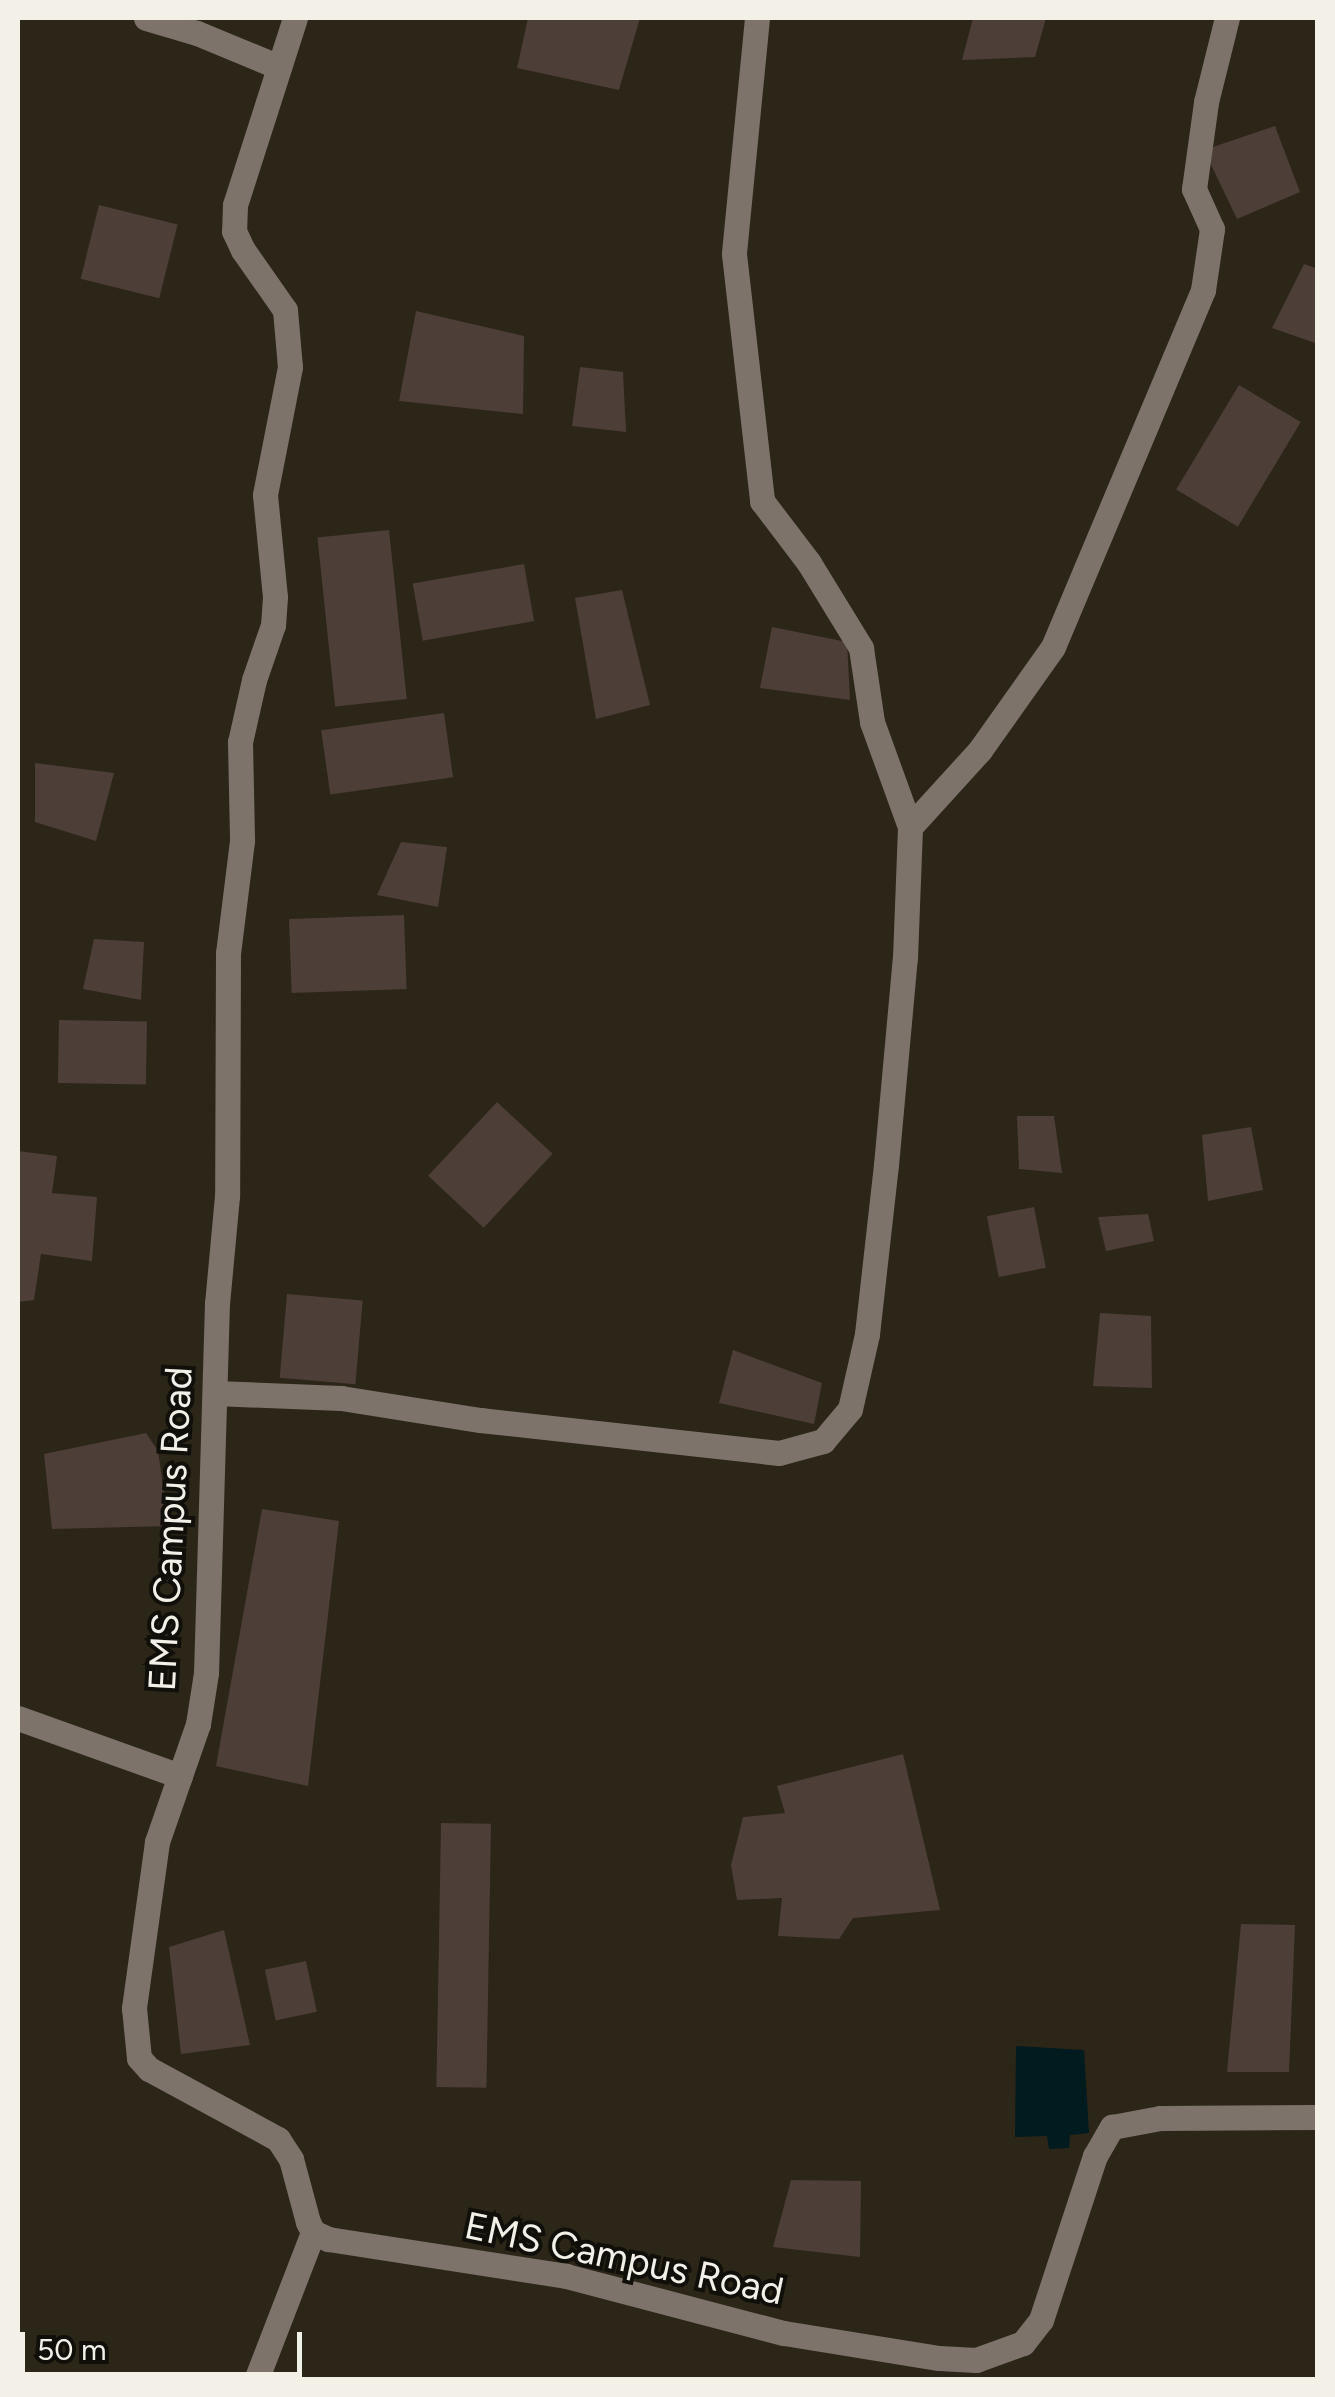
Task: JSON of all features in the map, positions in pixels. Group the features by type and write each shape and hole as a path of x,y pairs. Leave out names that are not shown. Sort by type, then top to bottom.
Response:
{"street":[{"path":"146,18 279,67"},
{"name":"EMS Campus Road","path":"295,18 236,205 234,231 285,310 290,367 265,495 275,597 273,625 254,680 240,742 242,841 228,953 227,1196 217,1303 206,1673 198,1724 157,1842 134,2008 134,2046 149,2069 278,2139 291,2159 314,2232 328,2239 566,2276 784,2333 938,2358 976,2360 1023,2343 1041,2320 1095,2156 1112,2128 1160,2118 1318,2118"},
{"path":"215,1393 341,1398 480,1420 779,1453 823,1441 850,1409 868,1334 905,958 910,827 872,722 861,648 809,564 762,501 734,254 757,18"},
{"path":"910,827 980,750 1052,647 1203,290 1212,229 1194,189 1206,102 1227,18"},
{"path":"18,1718 180,1776"},
{"path":"256,2380 314,2232"}],"water":[{"path":"1016,2046 1084,2050 1089,2133 1070,2135 1069,2148 1049,2149 1047,2136 1015,2137"}],"building":[{"path":"528,18 640,18 619,90 517,68"},
{"path":"973,18 1046,18 1035,57 962,60"},
{"path":"1275,126 1300,192 1237,219 1204,150"},
{"path":"99,205 178,225 159,298 81,279"},
{"path":"1304,264 1318,269 1318,344 1272,328"},
{"path":"416,311 524,336 523,414 399,401"},
{"path":"580,367 623,372 626,432 572,426"},
{"path":"1239,385 1301,422 1238,527 1176,490"},
{"path":"389,530 407,699 335,707 317,538"},
{"path":"524,564 534,621 423,641 413,584"},
{"path":"622,590 650,705 596,719 575,598"},
{"path":"772,627 847,642 850,700 760,688"},
{"path":"444,713 453,777 330,795 321,730"},
{"path":"35,763 114,773 96,841 35,822"},
{"path":"401,842 447,847 438,907 377,895"},
{"path":"404,915 407,989 292,993 289,919"},
{"path":"94,939 144,942 141,1000 83,989"},
{"path":"59,1020 147,1022 146,1085 58,1083"},
{"path":"497,1102 553,1154 484,1228 428,1176"},
{"path":"1017,1116 1054,1116 1062,1173 1019,1169"},
{"path":"1251,1127 1263,1190 1208,1201 1202,1135"},
{"path":"18,1151 57,1156 52,1193 97,1197 92,1261 41,1254 34,1300 18,1302"},
{"path":"1034,1207 1046,1268 999,1277 987,1216"},
{"path":"1148,1214 1154,1241 1106,1251 1098,1217"},
{"path":"287,1294 363,1301 355,1384 280,1378"},
{"path":"1100,1313 1151,1316 1152,1388 1093,1386"},
{"path":"733,1350 822,1383 814,1424 719,1403"},
{"path":"146,1433 158,1451 169,1526 52,1529 44,1454"},
{"path":"262,1509 339,1521 308,1786 216,1766"},
{"path":"903,1754 940,1910 853,1918 839,1939 778,1936 782,1898 737,1900 731,1865 743,1817 785,1813 777,1786"},
{"path":"441,1823 491,1824 486,2088 436,2087"},
{"path":"1241,1924 1295,1925 1289,2072 1227,2072"},
{"path":"224,1930 250,2045 181,2054 169,1947"},
{"path":"306,1961 317,2012 276,2021 265,1970"},
{"path":"791,2180 861,2181 860,2257 773,2247"}]}
